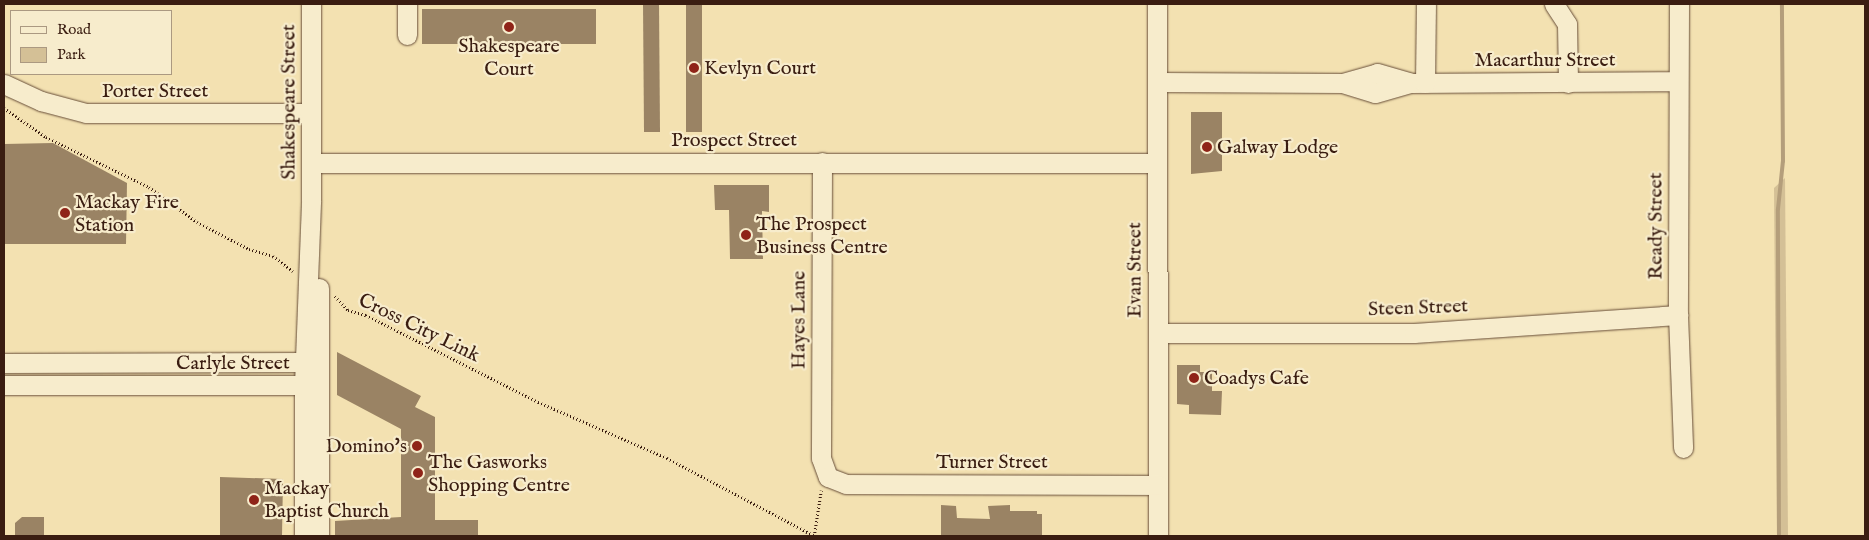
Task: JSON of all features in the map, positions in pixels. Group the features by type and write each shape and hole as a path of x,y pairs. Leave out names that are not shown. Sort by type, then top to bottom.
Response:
{"street":[{"name":"Shakespeare Street","path":"311,4 312,366 319,536"},
{"path":"407,4 407,35"},
{"name":"Evan Street","path":"1157,4 1158,536"},
{"path":"1419,83 1426,4"},
{"path":"1554,4 1567,24 1568,83"},
{"name":"Ready Street","path":"1679,4 1678,315 1683,448"},
{"name":"Macarthur Street","path":"1158,82 1338,83 1377,72 1419,83 1678,81"},
{"name":"Porter Street","path":"4,84 41,102 86,113 311,113"},
{"name":"Hayes Lane","path":"822,162 821,458 828,476"},
{"name":"Prospect Street","path":"311,163 1157,163"},
{"name":"Shakespeare Street","path":"304,536 304,385 312,366 320,296 311,200"},
{"name":"Steen Street","path":"1158,333 1407,333 1678,315"},
{"path":"274,362 274,385"},
{"name":"Carlyle Street","path":"4,363 274,362 312,366"},
{"name":"Carlyle Street","path":"4,385 304,385"},
{"name":"Turner Street","path":"828,476 846,484 1158,484"}],"path":[{"path":"4,108 46,137 149,187 197,222 249,248 273,256 292,269 293,277"},
{"name":"Cross City Link","path":"320,296 336,296 348,310 366,315 538,402 667,458 814,536"},
{"path":"814,536 819,518 819,494 828,476"}],"green space":[{"path":"1785,178 1788,536 1777,536 1774,188"}],"building":[{"name":"Kevlyn Court","path":"643,4 659,4 660,132 644,132"},
{"name":"Kevlyn Court","path":"686,4 702,4 702,132 686,132"},
{"name":"Shakespeare Court","path":"422,9 596,9 596,44 422,44"},
{"name":"Galway Lodge","path":"1191,112 1222,112 1222,171 1191,174"},
{"name":"Mackay Fire Station","path":"53,143 127,183 126,244 4,244 4,144"},
{"name":"The Prospect Business Centre","path":"714,185 769,185 769,212 762,211 763,259 730,259 729,210 715,210"},
{"name":"The Gasworks Shopping Centre","path":"337,352 421,396 415,407 435,417 435,520 478,520 478,536 335,536 335,521 401,517 401,429 337,395"},
{"path":"1177,365 1200,365 1200,372 1212,372 1212,391 1222,391 1221,415 1189,414 1189,405 1177,404"},
{"path":"220,477 283,479 282,536 220,536"},
{"path":"941,505 956,506 957,518 990,519 988,506 1010,505 1010,511 1037,511 1037,514 1042,514 1042,536 941,536"},
{"path":"22,517 44,517 44,536 15,536 15,523"}],"waterway":[{"path":"1779,536 1778,209 1783,161 1782,4"}],"place":[{"name":"Shakespeare Court","path":"509,27"},
{"name":"Kevlyn Court","path":"694,68"},
{"name":"Galway Lodge","path":"1207,147"},
{"name":"Mackay Fire Station","path":"65,213"},
{"name":"The Prospect Business Centre","path":"746,235"},
{"name":"Coadys Cafe","path":"1194,378"},
{"name":"Domino's","path":"417,446"},
{"name":"The Gasworks Shopping Centre","path":"418,473"},
{"name":"Mackay Baptist Church","path":"254,500"}]}
